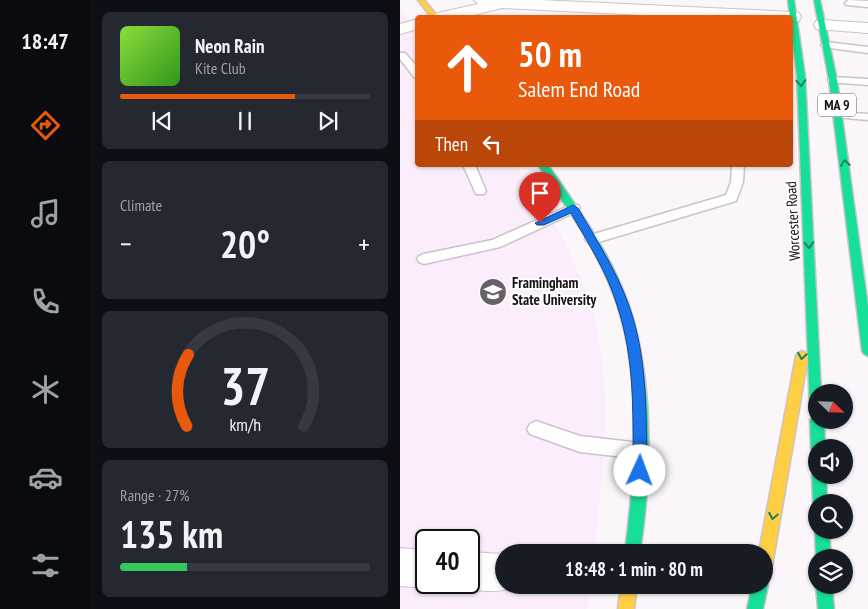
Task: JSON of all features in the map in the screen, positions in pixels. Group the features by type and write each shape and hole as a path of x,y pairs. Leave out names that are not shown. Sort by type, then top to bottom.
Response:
{"main road":[{"name":"Worcester Road","path":"790,0 793,15"},
{"name":"MA 9","path":"817,0 833,80 868,351"},
{"name":"Worcester Road","path":"793,17 801,76 815,384"},
{"path":"544,167 573,208 607,267 623,305 633,347 639,393 641,451 634,544"},
{"path":"850,212 868,278"},
{"path":"768,544 798,383 811,290"},
{"path":"626,609 628,594"},
{"path":"755,609 758,594"},
{"path":"825,594 826,609"}],"street":[{"path":"482,0 502,3 698,15"},
{"path":"430,10 441,1"},
{"path":"430,10 502,3"},
{"path":"400,29 415,25"},
{"path":"822,25 868,28"},
{"path":"400,567 415,568"},
{"path":"480,572 495,572"}],"lane":[{"path":"849,3 868,4"},
{"path":"826,46 868,50"},
{"path":"402,54 415,71"},
{"path":"833,80 868,82"},
{"path":"838,115 868,117"},
{"path":"469,167 480,190"},
{"path":"592,239 731,198 737,182 738,167"},
{"path":"424,259 495,244 573,208"},
{"path":"536,429 580,444 641,451"}],"shaded area":[{"name":"Framingham State University","path":"400,6 415,26 415,167 516,167 553,221 567,246 593,310 601,351 605,395 605,448 595,544 495,544 495,594 589,594 587,609 400,609"}],"traffic: fast":[{"path":"791,0 793,15"},
{"path":"817,0 833,80 868,351"},
{"path":"793,15 801,76 815,384"},
{"path":"544,167 597,249 615,285 630,331 636,362 641,426 639,492 634,544"},
{"path":"817,429 818,439"},
{"path":"819,484 820,494"},
{"path":"822,539 823,549"},
{"path":"755,609 758,594"},
{"path":"825,594 826,609"}],"traffic: slow":[{"path":"421,0 434,15"},
{"path":"768,544 802,356"},
{"path":"626,609 628,594"}],"place":[{"name":"Framingham State University","path":"493,292"}],"route":[{"path":"540,223 573,208 607,267 623,305 633,347 639,393 640,471"}]}
